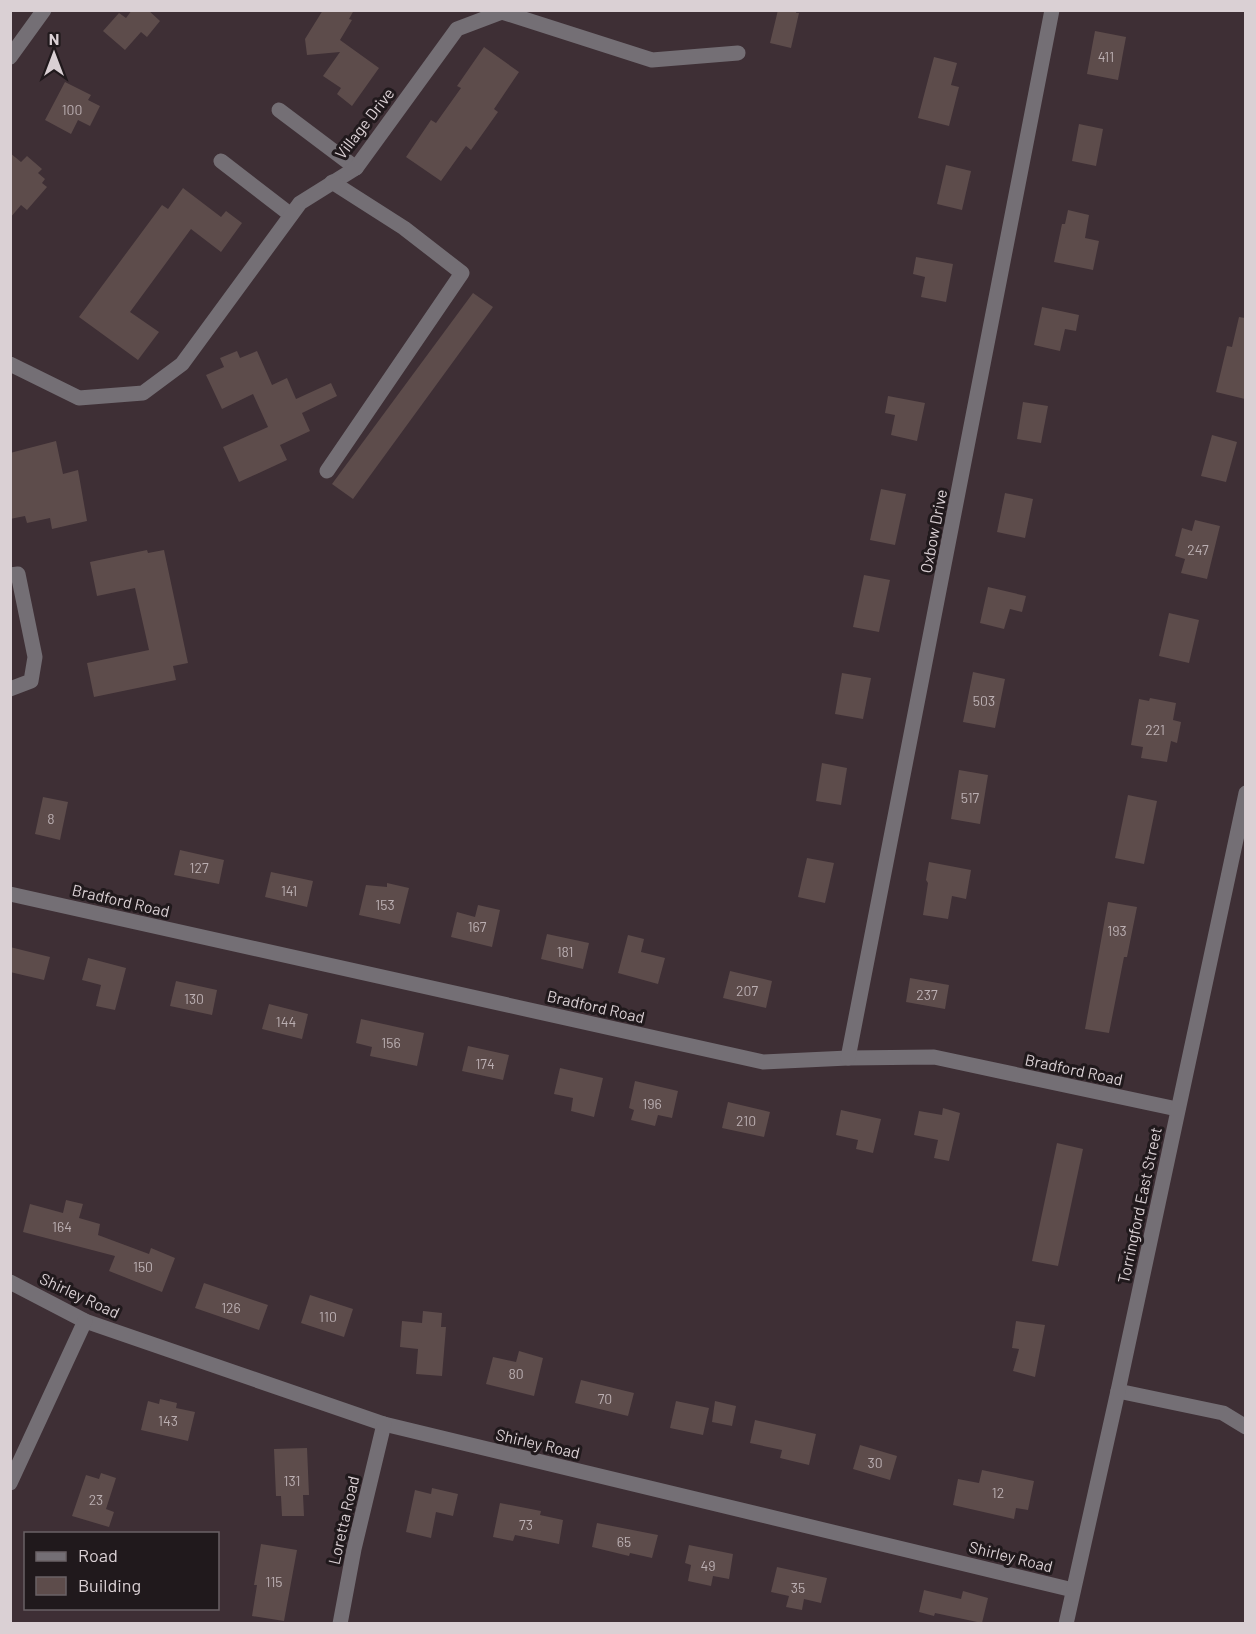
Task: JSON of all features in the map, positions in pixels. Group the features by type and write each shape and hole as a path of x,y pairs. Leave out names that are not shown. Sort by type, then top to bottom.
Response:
{"street":[{"path":"10,57 45,10"},
{"name":"Oxbow Drive","path":"848,1058 1052,10"},
{"name":"Village Drive","path":"10,364 79,398 143,393 182,364 300,202 356,168 457,29 502,12 652,60 738,53"},
{"path":"279,110 356,168"},
{"path":"221,161 291,214"},
{"path":"327,471 462,273 404,228 332,182"},
{"path":"10,575 18,574 34,657 31,681 10,688"},
{"name":"Torringford East Street","path":"1066,1623 1118,1391 1245,793"},
{"name":"Bradford Road","path":"10,894 763,1062 934,1057 1178,1109"},
{"name":"Shirley Road","path":"10,1282 85,1321 384,1424 1073,1590"},
{"path":"10,1484 85,1321"},
{"path":"1118,1391 1222,1413 1245,1427"},
{"name":"Loretta Road","path":"340,1623 354,1549 384,1424"}],"building":[{"path":"132,10 148,10 160,21 147,37 141,32 125,50 103,31 119,13 126,18"},
{"path":"323,10 354,10 349,19 352,20 340,40 379,68 352,106 337,94 341,88 323,76 340,52 307,55 305,39"},
{"path":"778,10 797,10 796,13 799,13 791,48 770,43"},
{"path":"1095,31 1126,37 1118,80 1087,74"},
{"path":"484,47 519,72 494,109 498,112 471,150 466,146 441,181 406,157 431,120 436,123 461,88 457,86"},
{"path":"934,57 957,63 951,85 959,87 949,126 918,118"},
{"path":"65,82 91,95 88,100 100,106 90,126 78,120 71,134 45,120"},
{"path":"1079,124 1103,129 1096,166 1072,161"},
{"path":"10,153 21,162 27,156 42,169 38,173 45,179 42,183 47,187 27,210 21,205 10,218"},
{"path":"946,165 971,171 962,210 937,204"},
{"path":"183,188 221,217 226,211 242,223 221,252 191,229 130,312 159,332 138,360 79,317 162,205 168,209"},
{"path":"1068,210 1089,215 1085,238 1099,241 1093,270 1054,262 1062,224 1065,224"},
{"path":"916,257 953,264 946,302 921,297 925,277 913,274"},
{"path":"473,293 493,307 353,499 332,484"},
{"path":"1042,307 1079,315 1076,331 1065,329 1060,351 1034,345"},
{"path":"1239,317 1245,318 1245,399 1216,392 1227,346 1232,347"},
{"path":"237,351 240,358 257,351 272,385 287,378 296,399 331,383 337,396 302,413 310,431 280,445 287,460 239,482 223,447 268,427 253,394 222,409 206,375 224,367 220,358"},
{"path":"888,396 925,403 917,441 891,435 895,415 885,413"},
{"path":"1023,402 1048,406 1041,443 1017,439"},
{"path":"1212,435 1237,442 1226,482 1201,476"},
{"path":"56,441 63,474 78,470 87,521 52,529 50,518 27,523 25,516 10,519 10,453"},
{"path":"881,489 906,494 895,545 870,540"},
{"path":"1005,493 1033,499 1025,538 997,532"},
{"path":"1195,520 1220,526 1207,579 1181,573 1185,559 1175,556 1182,528 1192,531"},
{"path":"147,550 148,553 164,550 188,663 173,666 176,680 94,697 87,663 149,650 135,588 97,596 90,562"},
{"path":"864,575 890,580 879,632 853,627"},
{"path":"988,587 1026,596 1022,612 1010,609 1004,629 980,623"},
{"path":"1169,613 1199,620 1189,663 1159,656"},
{"path":"973,672 1005,679 995,728 963,722"},
{"path":"842,673 871,678 863,719 835,714"},
{"path":"1150,698 1176,703 1173,720 1181,722 1177,743 1171,741 1167,762 1141,758 1143,747 1131,745 1139,699 1149,701"},
{"path":"822,763 847,768 841,805 816,801"},
{"path":"959,770 988,775 980,824 951,819"},
{"path":"1128,795 1157,801 1144,864 1115,858"},
{"path":"43,797 68,802 60,840 35,834"},
{"path":"180,850 224,860 219,884 174,875"},
{"path":"807,858 834,863 825,903 798,897"},
{"path":"929,862 971,870 966,899 952,896 948,919 923,915"},
{"path":"271,872 313,881 307,907 265,897"},
{"path":"387,883 409,888 400,924 359,915 366,885 387,887"},
{"path":"1108,902 1137,907 1127,957 1124,957 1109,1033 1085,1029"},
{"path":"478,905 500,910 492,947 451,937 457,912 475,917"},
{"path":"547,934 589,943 583,969 541,959"},
{"path":"628,935 644,939 641,952 665,958 658,984 618,973"},
{"path":"10,947 50,957 44,980 10,972"},
{"path":"88,958 126,968 115,1010 96,1006 101,985 82,980"},
{"path":"730,971 772,981 766,1008 723,998"},
{"path":"910,978 949,985 945,1009 906,1002"},
{"path":"176,981 217,990 212,1015 170,1006"},
{"path":"269,1004 308,1014 302,1039 262,1029"},
{"path":"361,1019 424,1033 417,1066 370,1056 372,1047 356,1043"},
{"path":"468,1046 509,1055 503,1080 462,1071"},
{"path":"560,1068 603,1078 594,1117 571,1111 573,1098 554,1094"},
{"path":"635,1081 678,1091 672,1118 658,1115 655,1126 631,1120 634,1110 629,1108"},
{"path":"728,1102 770,1112 764,1137 722,1128"},
{"path":"943,1108 960,1113 949,1161 934,1158 938,1140 914,1135 919,1111 942,1115"},
{"path":"841,1110 881,1119 873,1153 856,1149 858,1140 836,1135"},
{"path":"1057,1143 1083,1149 1058,1266 1032,1261"},
{"path":"66,1200 83,1204 79,1218 100,1224 98,1235 149,1254 151,1248 175,1258 162,1292 109,1271 115,1256 23,1232 30,1204 63,1213"},
{"path":"204,1283 268,1305 259,1330 195,1308"},
{"path":"310,1295 353,1309 344,1337 301,1323"},
{"path":"423,1311 442,1313 441,1327 446,1327 442,1376 416,1374 418,1349 400,1347 402,1321 422,1323"},
{"path":"1016,1321 1045,1325 1035,1377 1013,1371 1019,1349 1012,1348"},
{"path":"519,1351 543,1358 534,1396 486,1384 493,1357 516,1362"},
{"path":"581,1380 634,1393 628,1416 575,1403"},
{"path":"160,1399 177,1403 176,1408 195,1412 188,1441 141,1430 148,1401 159,1404"},
{"path":"676,1401 709,1408 703,1435 670,1428"},
{"path":"715,1401 736,1406 732,1426 712,1422"},
{"path":"755,1420 816,1434 809,1465 780,1458 782,1450 750,1443"},
{"path":"860,1445 897,1456 890,1480 853,1469"},
{"path":"307,1448 309,1495 303,1495 304,1516 282,1516 281,1496 276,1496 274,1449"},
{"path":"982,1470 1034,1481 1028,1510 1016,1508 1014,1519 953,1505 958,1479 979,1483"},
{"path":"101,1473 116,1478 106,1509 114,1512 109,1527 72,1516 86,1475 99,1479"},
{"path":"432,1488 458,1494 453,1516 436,1512 431,1538 406,1532 415,1490 431,1494"},
{"path":"500,1503 541,1511 540,1515 563,1520 559,1544 515,1535 513,1541 493,1537"},
{"path":"597,1523 658,1535 652,1558 630,1553 629,1556 592,1547"},
{"path":"261,1544 297,1550 284,1621 252,1616 257,1585 254,1585"},
{"path":"689,1545 733,1554 729,1579 713,1576 711,1586 688,1581 691,1565 685,1563"},
{"path":"777,1567 827,1578 821,1603 804,1599 802,1610 786,1607 789,1596 771,1592"},
{"path":"924,1590 961,1599 963,1591 988,1598 982,1623 919,1612"}]}
